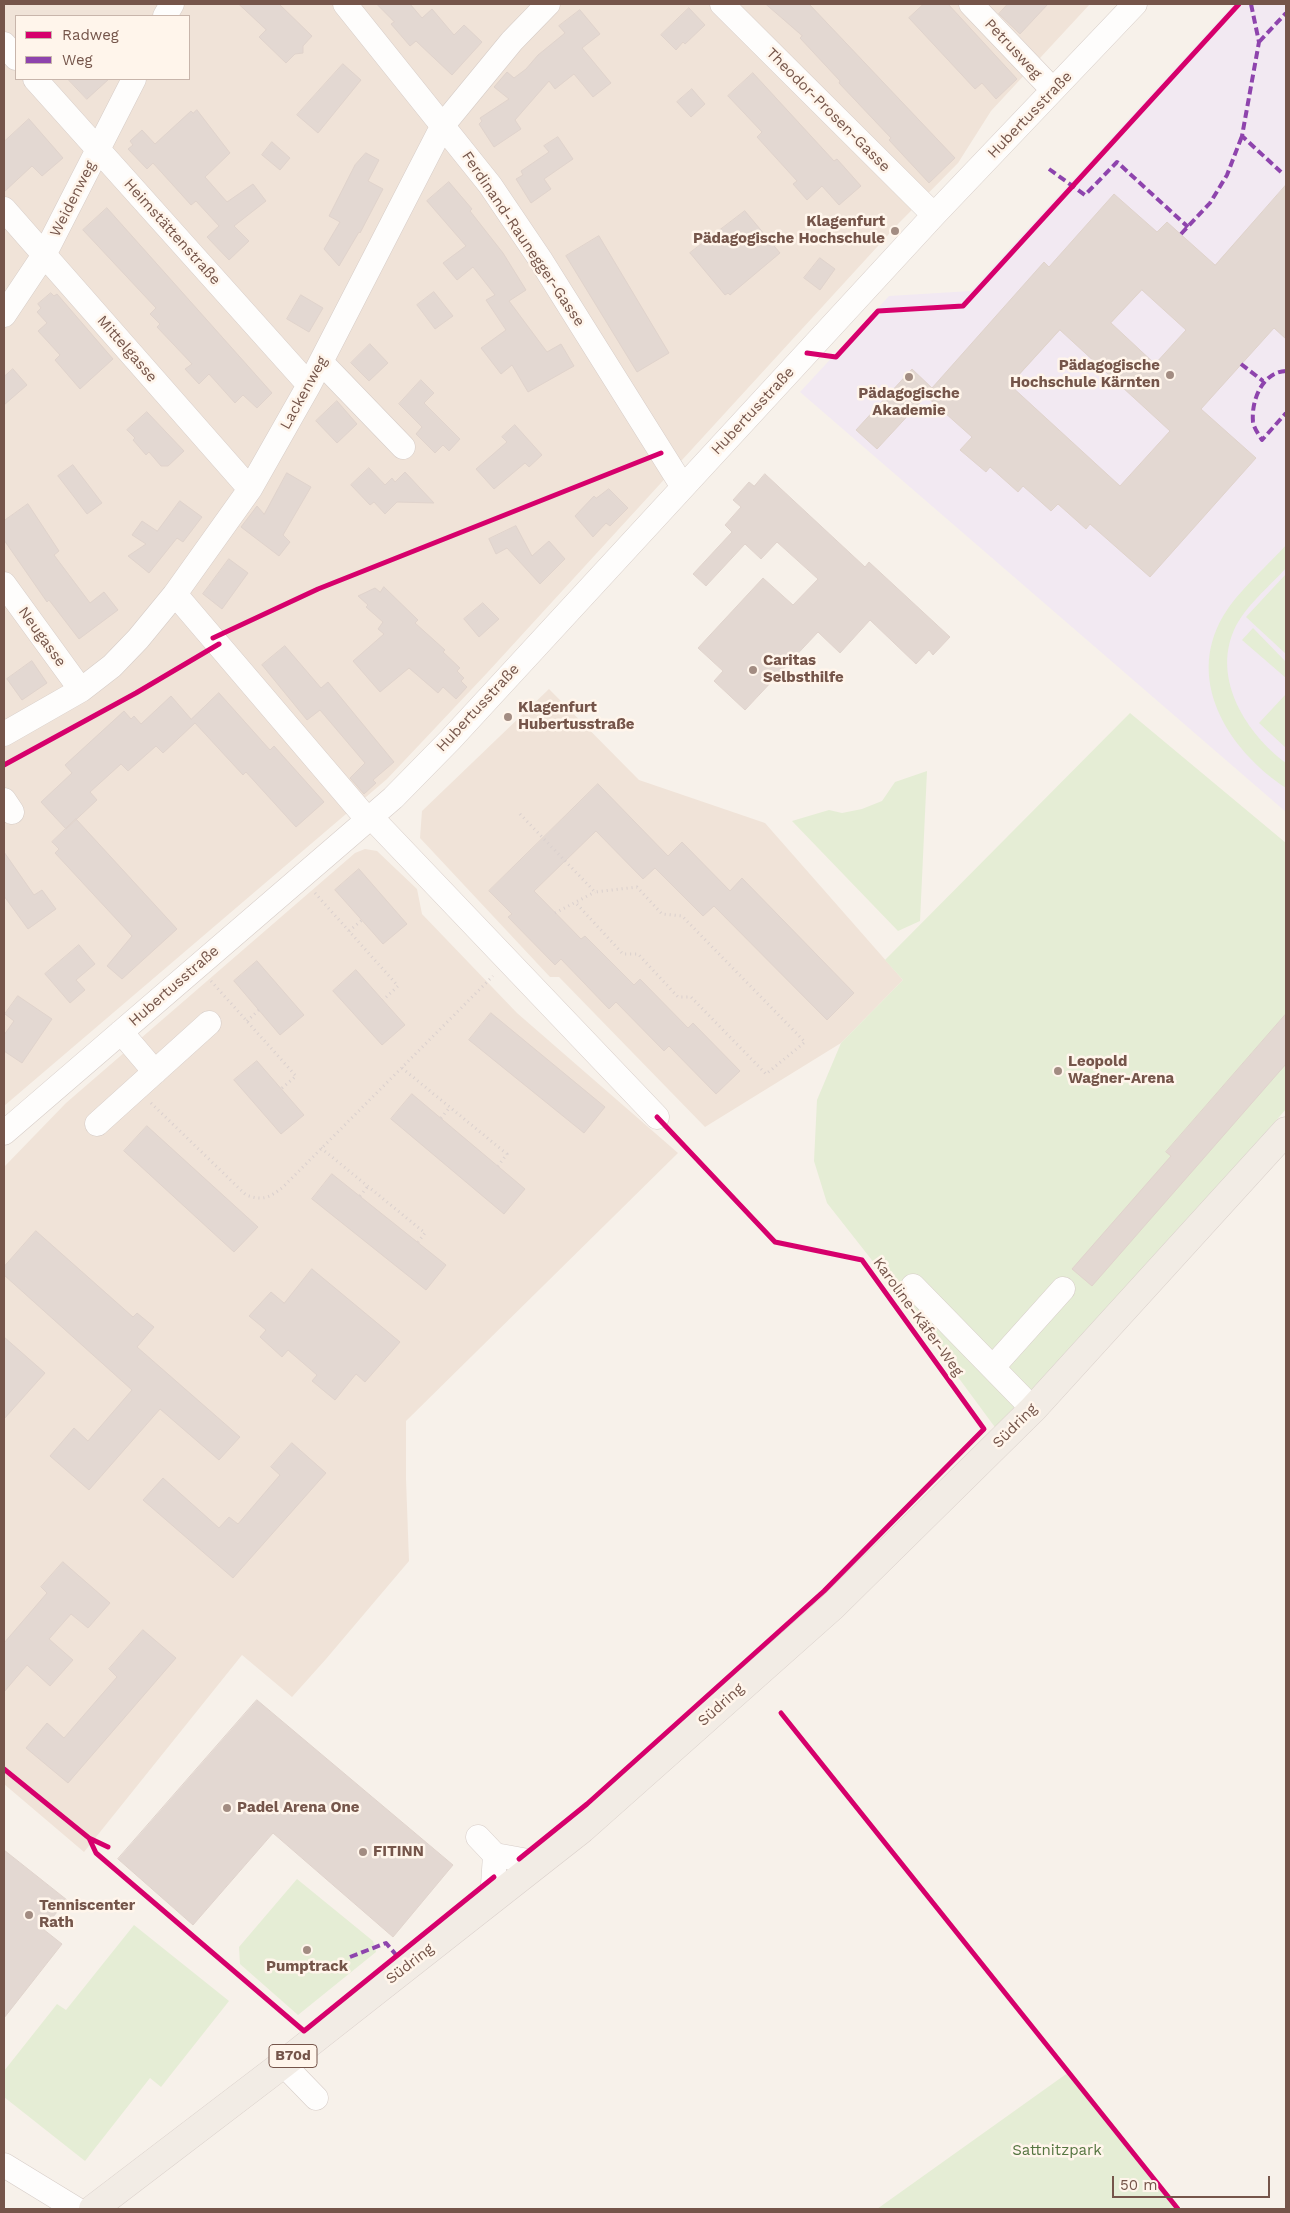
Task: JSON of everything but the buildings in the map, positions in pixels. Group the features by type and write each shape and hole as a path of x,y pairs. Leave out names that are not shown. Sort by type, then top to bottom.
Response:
{"main road":[{"name":"Südring","path":"92,2209 283,2064 582,1828 832,1607 1033,1408 1286,1131"}],"street":[{"path":"166,15 172,4"},
{"name":"Ferdinand-Raunegger-Gasse","path":"345,4 490,184 540,259 683,487"},
{"name":"Lackenweg","path":"4,734 81,690 112,666 138,639 175,594 250,489 309,385 443,125 512,42 548,4"},
{"name":"Theodor-Prosen-Gasse","path":"722,4 934,215"},
{"name":"Hubertusstraße","path":"4,1133 370,819 450,740 934,215 1134,4"},
{"name":"Petrusweg","path":"974,5 1053,90"},
{"path":"4,44 15,57"},
{"name":"Heimstättenstraße","path":"36,80 309,385"},
{"name":"Weidenweg","path":"4,315 44,254 133,80"},
{"name":"Mittelgasse","path":"4,209 250,489"},
{"path":"321,362 403,447"},
{"name":"Neugasse","path":"4,584 81,690"},
{"path":"175,594 370,819 658,1117"},
{"path":"96,1124 209,1023"},
{"path":"121,1032 155,1072"},
{"path":"913,1286 1033,1408"},
{"path":"993,1367 1063,1289"},
{"path":"478,1837 495,1855 539,1862"},
{"path":"492,1900 495,1855"},
{"path":"283,2064 316,2098"},
{"path":"4,2165 76,2209"}],"path":[{"path":"520,814 595,892"},
{"path":"301,878 398,986 383,1000"},
{"path":"555,913 575,902 595,892 637,887 662,914 682,916 805,1042 766,1074 691,998 678,997 638,954 624,954 575,902"},
{"path":"349,931 362,920"},
{"path":"136,1089 246,1195 256,1199 270,1197 283,1187 508,962"},
{"path":"198,966 296,1076 281,1088"},
{"path":"246,1021 259,1010"},
{"path":"402,1068 507,1154 498,1166"},
{"path":"441,1118 450,1107"},
{"path":"321,1148 425,1233 418,1242"},
{"path":"360,1196 368,1186"}],"shaded area":[{"path":"4,4 1090,4 991,111 958,163 899,223 487,673 387,779 4,1106"},
{"path":"1234,4 1286,4 1286,812 800,392 889,296 971,291"},
{"path":"549,689 639,780 765,823 903,980 841,1043 705,1127 559,977 550,977 420,838 422,811"},
{"path":"365,849 377,851 417,889 422,914 517,1013 678,1153 406,1421 409,1561 326,1659 292,1697 242,1655 84,1852 4,1784 4,1167 66,1103 355,853"}],"green space":[{"path":"1286,545 1286,568 1244,613 1234,630 1228,649 1227,668 1237,704 1247,721 1258,737 1286,763 1286,788 1265,772 1246,753 1230,732 1218,710 1210,685 1209,661 1214,635 1227,610 1247,585"},
{"path":"1286,574 1286,654 1246,617"},
{"path":"1253,628 1286,662 1286,678 1242,640"},
{"path":"1286,694 1286,748 1259,723"},
{"name":"Leopold Wagner-Arena","path":"1130,713 1286,843 1286,1109 1214,1193 997,1430 871,1259 827,1203 814,1161 817,1100 841,1043 903,980 885,960"},
{"path":"927,771 920,921 898,931 792,821 829,810 842,813 862,809 882,801 895,782"},
{"name":"Pumptrack","path":"297,1879 373,1941 376,1952 298,2015 240,1964 239,1947"},
{"path":"134,1925 229,2001 161,2087 150,2078 85,2161 4,2097 4,2071 57,2004 66,2010"},
{"name":"Sattnitzpark","path":"1069,2072 1178,2209 877,2209"}],"marked path":[{"path":"1251,4 1259,42 1242,136 1281,172"},
{"path":"1259,42 1286,13"},
{"path":"1181,234 1210,203 1227,175 1242,136"},
{"path":"1049,169 1085,195 1117,162 1188,227"},
{"path":"1241,364 1263,381"},
{"path":"1286,371 1270,376 1264,382 1256,397 1253,422 1262,440 1286,413"},
{"path":"350,1957 386,1943 397,1956"}],"cycle path":[{"path":"807,353 836,357 878,311 963,306 1239,4"},
{"path":"213,638 318,589 661,453"},
{"path":"4,765 136,693 219,644"},
{"name":"Karoline-Käfer-Weg","path":"519,1859 587,1804 824,1591 984,1429 862,1260 775,1242 657,1117"},
{"path":"781,1713 1178,2209"},
{"path":"4,1769 89,1838 108,1847"},
{"path":"89,1838 96,1853 304,2031 494,1877"}],"place":[{"name":"Klagenfurt Pädagogische Hochschule","path":"895,231"},
{"name":"Pädagogische Hochschule Kärnten","path":"1170,375"},
{"name":"Pädagogische Akademie","path":"909,377"},
{"name":"Caritas Selbsthilfe","path":"753,670"},
{"name":"Klagenfurt Hubertusstraße","path":"508,717"},
{"name":"Leopold Wagner-Arena","path":"1058,1071"},
{"name":"Padel Arena One","path":"227,1808"},
{"name":"FITINN","path":"363,1852"},
{"name":"Tenniscenter Rath","path":"29,1915"},
{"name":"Pumptrack","path":"307,1950"}]}
